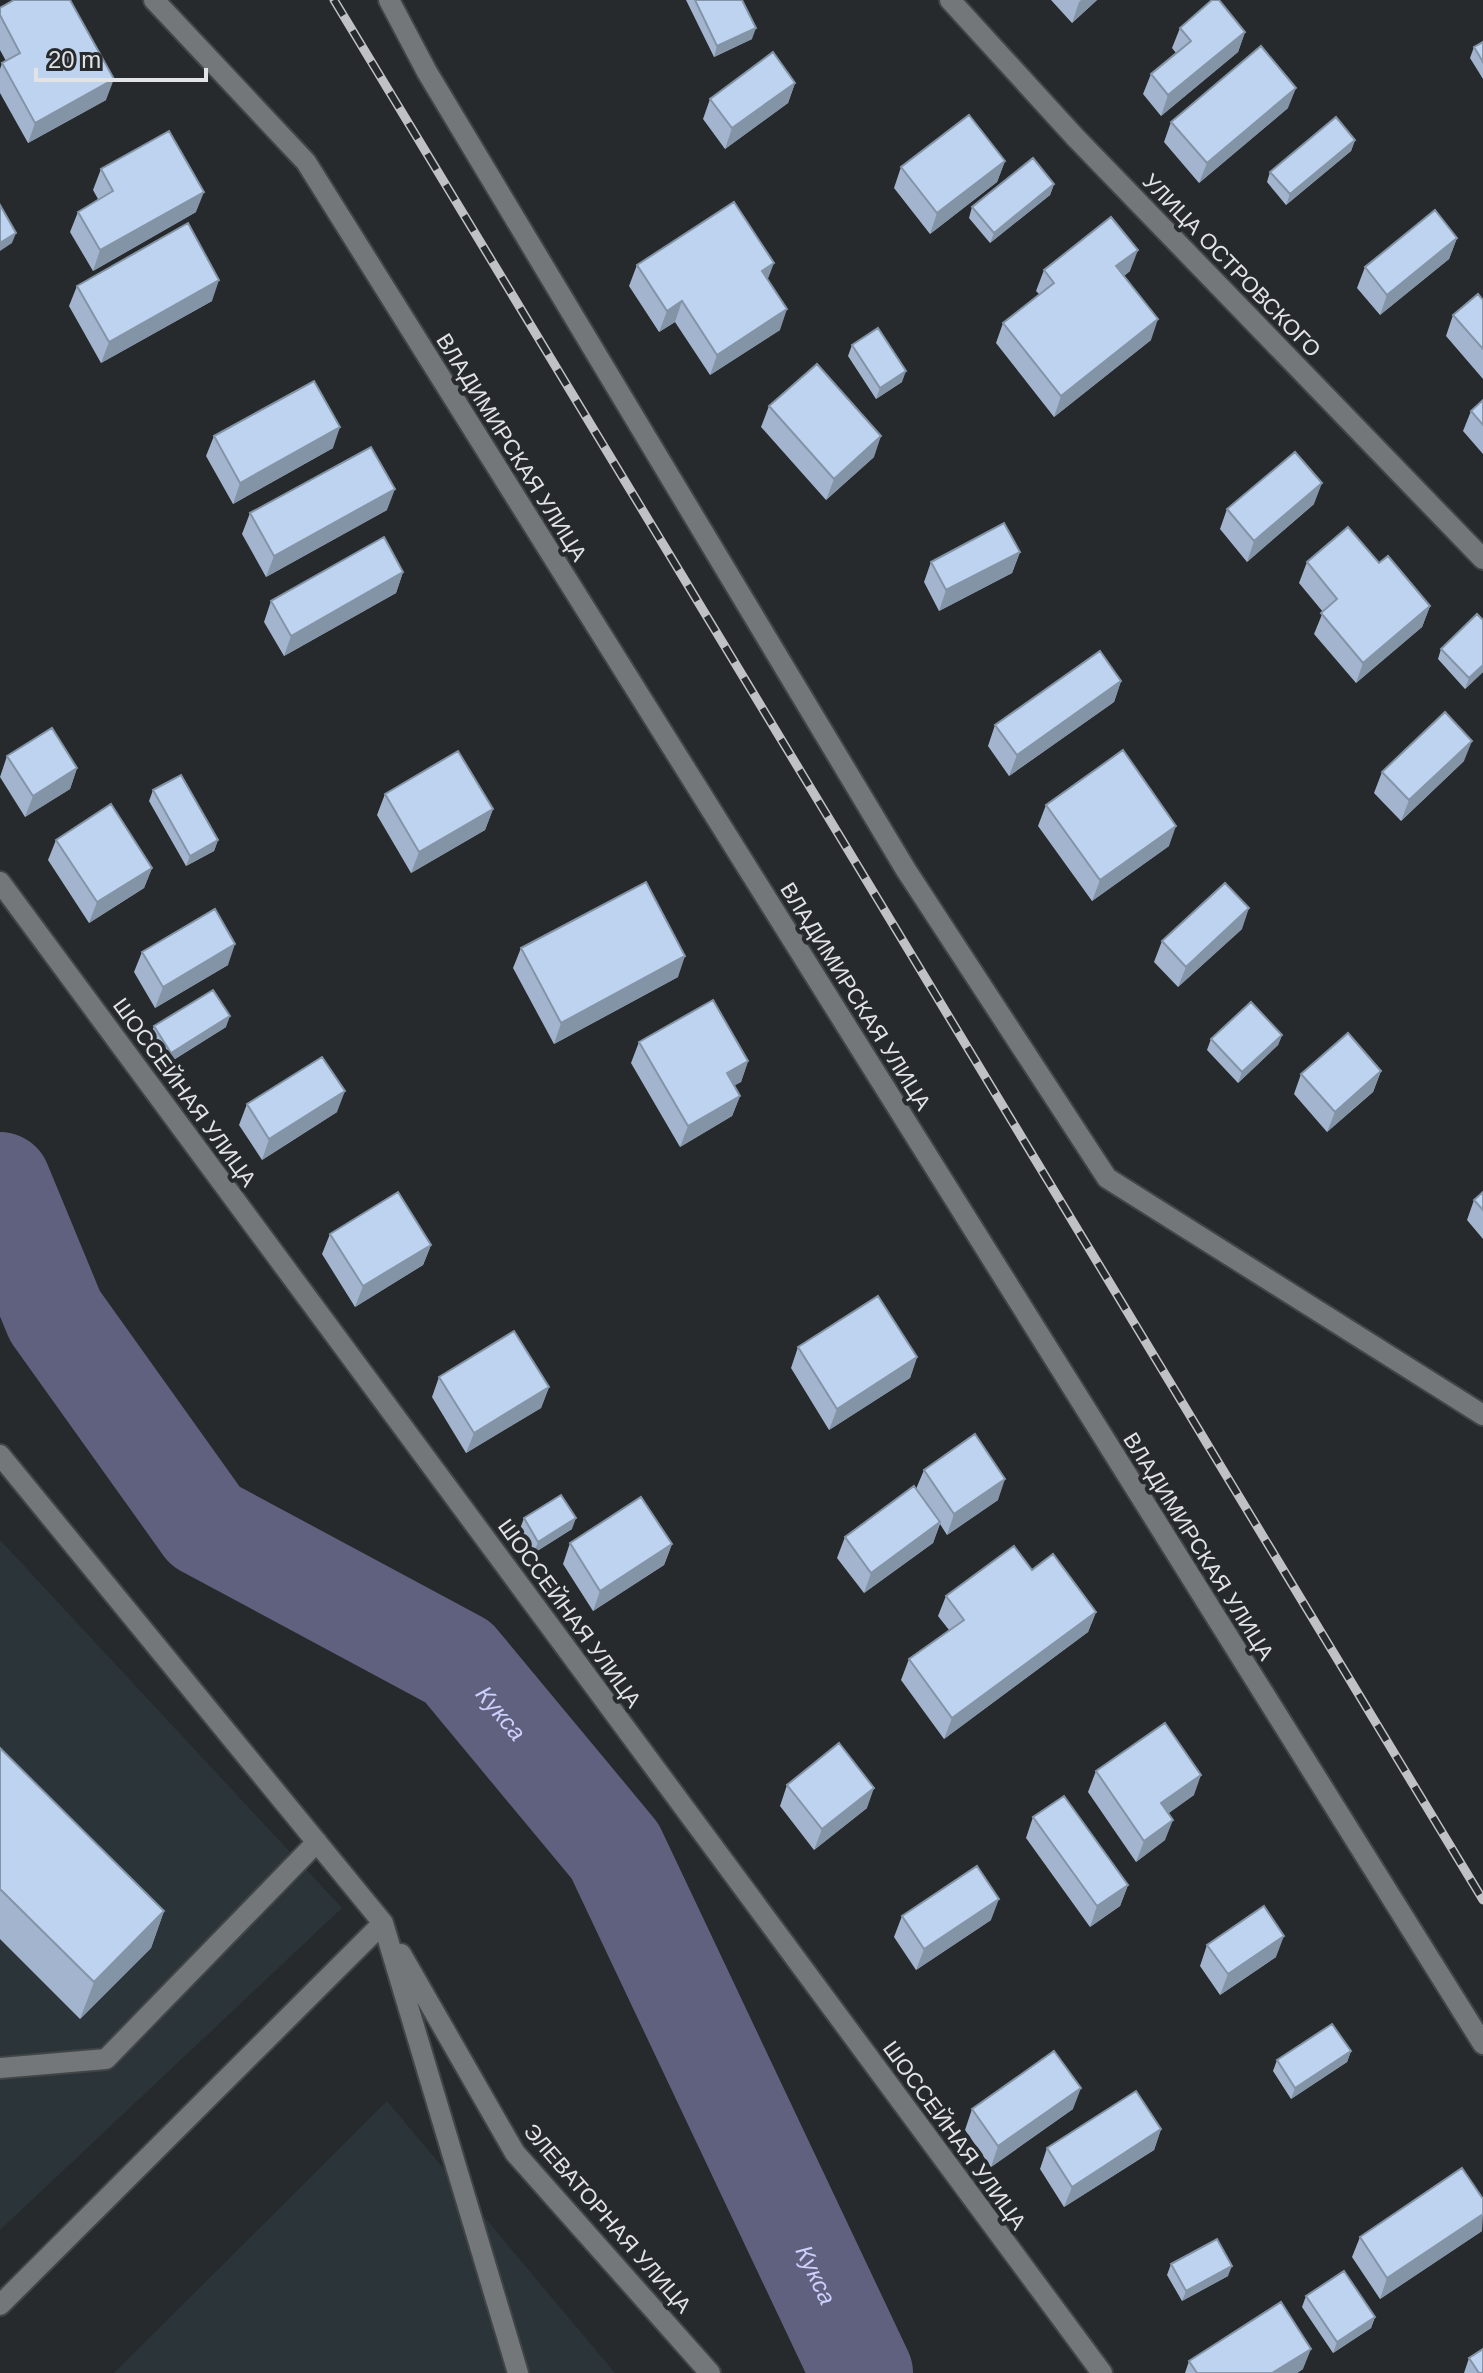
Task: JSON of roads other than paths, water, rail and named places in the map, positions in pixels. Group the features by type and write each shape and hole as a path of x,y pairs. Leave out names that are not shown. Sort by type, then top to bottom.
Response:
{"street":[{"name":"ВЛАДИМИРСКАЯ УЛИЦА","path":"154,0 306,162 1483,2044"},
{"path":"389,0 427,72 906,870 1107,1178 1483,1415"},
{"name":"УЛИЦА ОСТРОВСКОГО","path":"950,0 1075,137 1483,559"},
{"name":"ШОССЕЙНАЯ УЛИЦА","path":"0,882 1102,2373"},
{"path":"0,1455 383,1923 518,2373"},
{"path":"0,2068 106,2059 317,1842"},
{"path":"0,2305 383,1923"},
{"name":"ЭЛЕВАТОРНАЯ УЛИЦА","path":"383,1923 515,2153 710,2373"}],"waterway":[{"name":"Кукса","path":"0,1183 55,1316 205,1526 458,1662 615,1851 862,2373"}],"railway":[{"path":"334,0 1483,1900"}]}
